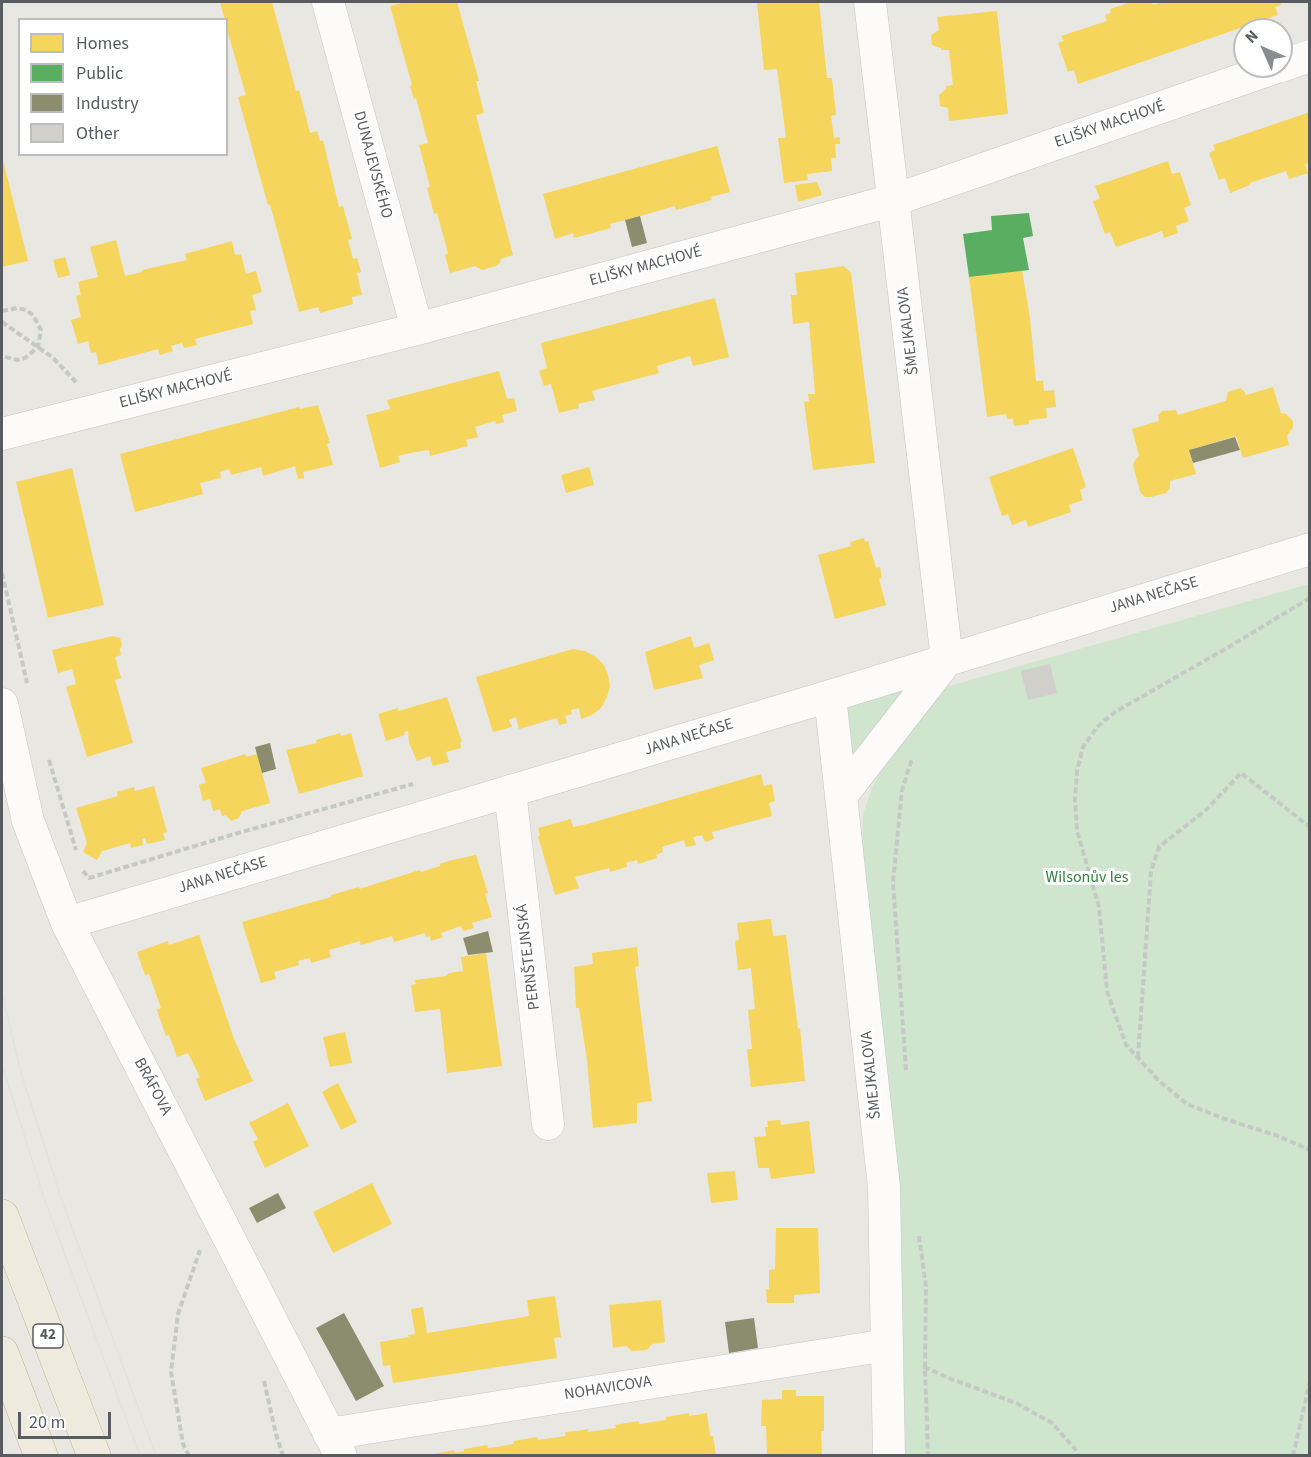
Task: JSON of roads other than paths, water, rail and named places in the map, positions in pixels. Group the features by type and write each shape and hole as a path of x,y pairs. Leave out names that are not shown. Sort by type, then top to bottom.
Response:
{"highway":[{"name":"42","path":"2,1216 94,1455"},
{"path":"2,1353 41,1455"}],"street":[{"name":"DUNAJEVSKÉHO","path":"328,2 417,329"},
{"name":"ŠMEJKALOVA","path":"870,2 947,660"},
{"name":"ELIŠKY MACHOVÉ","path":"1293,62 1310,56"},
{"name":"ELIŠKY MACHOVÉ","path":"2,434 417,329 894,200 1246,78"},
{"name":"JANA NEČASE","path":"67,923 830,696 1310,549"},
{"path":"841,796 947,660"},
{"name":"ŠMEJKALOVA","path":"830,696 884,1187 889,1455"},
{"name":"BRÁFOVA","path":"2,704 28,821 67,923 216,1209 335,1445"},
{"name":"PERNŠTEJNSKÁ","path":"510,791 548,1124"},
{"name":"NOHAVICOVA","path":"335,1445 886,1345"}],"tram line":[{"path":"2,992 20,1069 60,1195 156,1456"},
{"path":"2,1065 45,1201 140,1456"}],"park label":[{"name":"Wilsonův les","path":"1087,878"}]}
